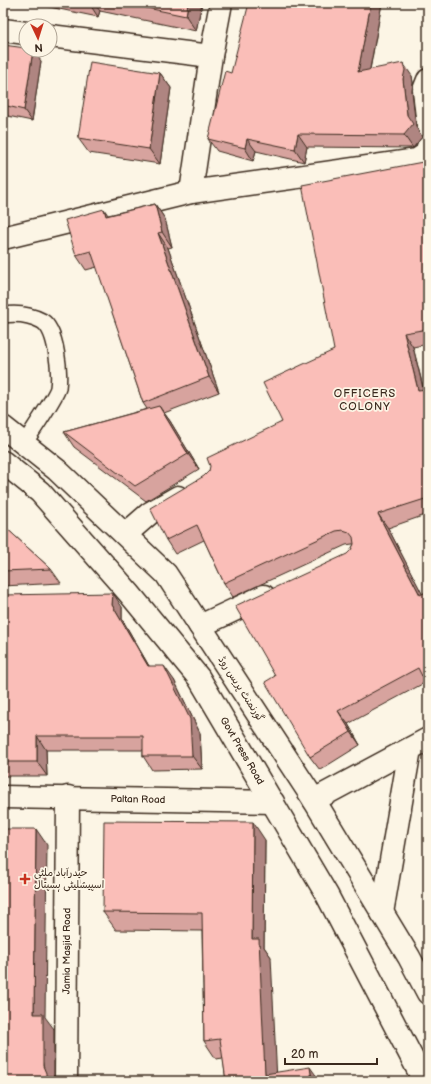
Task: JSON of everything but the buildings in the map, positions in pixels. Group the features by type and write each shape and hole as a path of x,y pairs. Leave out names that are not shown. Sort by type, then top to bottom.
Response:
{"street":[{"path":"191,192 211,56 221,3"},
{"path":"3,30 18,32"},
{"path":"58,37 211,56"},
{"path":"428,80 424,90 428,126"},
{"path":"3,238 191,192 417,160 426,154 428,147"},
{"name":"گورنمنٹ پریس روڈ","path":"3,427 57,470 126,534 166,574 314,800 428,993"},
{"name":"Govt Press Road","path":"3,462 40,492 129,593 199,678 327,895 424,1081"},
{"path":"126,534 150,513 195,487"},
{"path":"200,626 279,589"},
{"path":"106,594 129,593"},
{"path":"314,800 419,744"},
{"path":"382,913 419,744"},
{"name":"Paltan Road","path":"3,797 68,797 273,802"},
{"name":"Jamia Masjid Road","path":"66,1081 68,797"}],"lane":[{"path":"3,315 19,313 43,322 52,337 58,359 58,390 24,444"}],"place":[{"name":"حیدرآباد ملٹی اسپیشلیٹی ہسپتال","path":"25,879"}],"district":[{"name":"OFFICERS COLONY","path":"365,399"}]}
